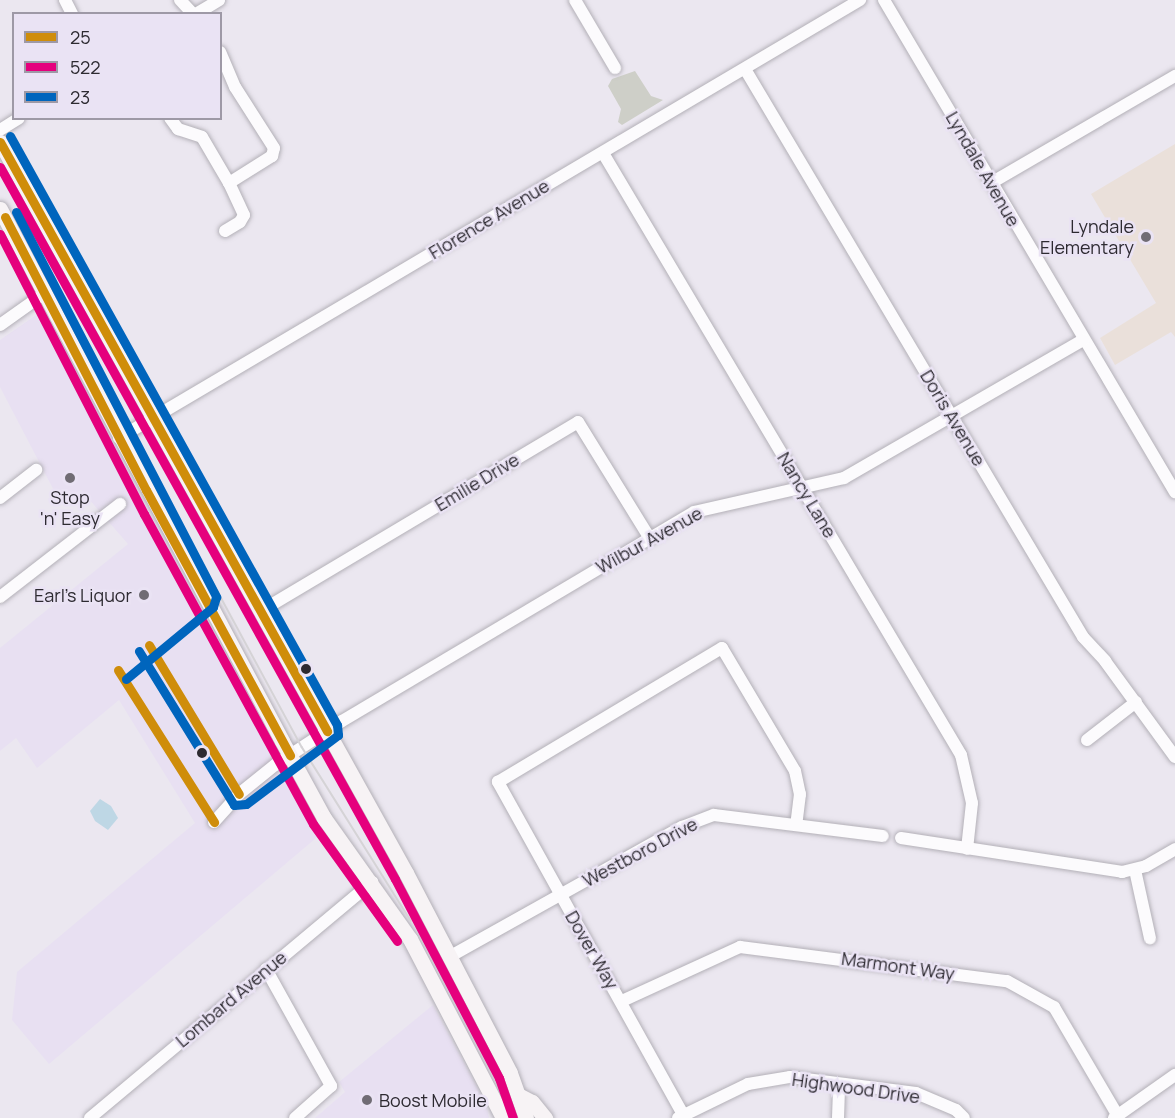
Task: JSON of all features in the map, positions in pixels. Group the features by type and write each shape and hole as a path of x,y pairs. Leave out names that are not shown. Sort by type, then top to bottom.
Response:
{"main road":[{"path":"0,142 261,611 449,957 520,1096 526,1118"},
{"path":"0,210 119,438 324,818 372,882 410,939 503,1118"},
{"path":"520,1096 532,1102 545,1118"}],"street":[{"path":"180,0 192,12"},
{"path":"198,12 219,0"},
{"path":"575,0 615,68"},
{"name":"Florence Avenue","path":"119,438 860,0"},
{"name":"Lyndale Avenue","path":"884,0 1083,340 1175,492"},
{"path":"222,57 235,87 274,148 272,156 229,183"},
{"name":"Doris Avenue","path":"745,69 1083,636 1136,702 1175,757"},
{"path":"991,183 1175,76"},
{"path":"0,130 16,120"},
{"path":"171,120 178,129 202,136 229,183 244,215 240,222 225,231"},
{"name":"Nancy Lane","path":"603,153 961,755 972,803 967,849"},
{"path":"0,325 45,293"},
{"name":"Wilbur Avenue","path":"214,822 239,794 290,755 327,731 694,512 844,478 953,418 1083,340"},
{"name":"Emilie Drive","path":"261,611 578,422 649,537"},
{"path":"2,503 36,470"},
{"path":"0,597 120,504"},
{"name":"Dover Way","path":"682,1117 621,1001 498,782 722,648 795,771 800,794 796,825"},
{"path":"1087,740 1136,702"},
{"name":"Westboro Drive","path":"449,957 682,827 714,815 884,836"},
{"path":"901,838 1103,871 1135,870 1175,849"},
{"path":"1135,870 1150,938"},
{"name":"Lombard Avenue","path":"90,1118 372,882"},
{"name":"Marmont Way","path":"621,1001 740,947 1007,981 1054,1007 1116,1117"},
{"path":"266,969 331,1086 295,1118"},
{"path":"1116,1117 1175,1075"},
{"name":"Highwood Drive","path":"682,1117 748,1084 789,1077 839,1086 916,1093 956,1110 964,1118"},
{"path":"838,1118 839,1086"}],"shaded area":[{"path":"635,71 651,96 663,100 622,125 618,122 621,109 608,86 612,79"},
{"name":"Lyndale Elementary","path":"1175,144 1175,337 1171,332 1115,365 1100,338 1156,303 1091,194"},
{"path":"45,309 322,833 49,1064 12,1020 17,972 195,823 119,700 37,768 16,738 0,751 0,648 128,544 81,490 60,502 0,387 0,340"},
{"path":"433,1005 486,1104 489,1118 315,1118 345,1092 339,1082"}],"water":[{"path":"100,799 111,806 118,818 108,830 95,821 90,811"}],"tram line":[{"path":"143,453 302,747 411,921"},
{"path":"293,698 371,841"}],"transit line":[{"name":"23","path":"10,136 337,725 338,735 246,804 234,805 139,651"},
{"name":"25","path":"0,142 327,731"},
{"name":"522","path":"0,167 395,879 499,1078 513,1118"},
{"name":"23","path":"16,212 216,597 213,607 126,679"},
{"name":"25","path":"5,217 146,490 290,755"},
{"name":"522","path":"0,234 144,514 313,824 397,941"},
{"name":"25","path":"149,645 239,794"},
{"name":"25","path":"118,670 214,822"}],"place":[{"name":"Lyndale Elementary","path":"1146,237"},
{"name":"Stop 'n' Easy","path":"70,478"},
{"name":"Earl's Liquor","path":"144,595"},
{"name":"Boost Mobile","path":"367,1100"}]}
